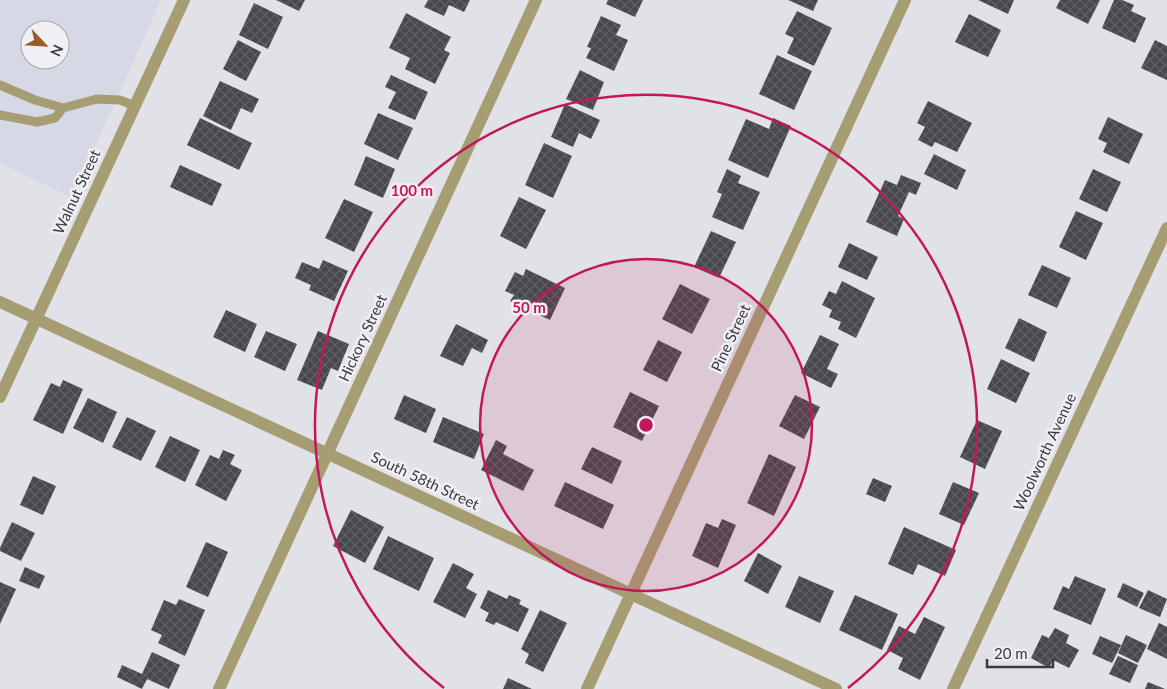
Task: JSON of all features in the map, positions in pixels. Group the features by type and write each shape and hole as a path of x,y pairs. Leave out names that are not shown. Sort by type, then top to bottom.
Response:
{"street":[{"name":"Walnut Street","path":"0,397 184,0"},
{"name":"Hickory Street","path":"220,689 536,0"},
{"name":"Pine Street","path":"586,689 905,0"},
{"name":"Woolworth Avenue","path":"953,689 1167,228"},
{"name":"South 58th Street","path":"0,302 836,689"}],"lane":[{"path":"0,85 34,100 63,108 96,99 120,100 135,106"},
{"path":"0,115 37,122 55,118 63,108"}],"shaded area":[{"path":"0,0 161,0 72,198 0,163"}],"building":[{"path":"276,0 305,0 299,11"},
{"path":"428,0 470,0 464,12 449,5 444,16 424,7"},
{"path":"608,0 643,0 635,17 606,4"},
{"path":"788,0 818,0 813,11"},
{"path":"978,0 1014,0 1008,14"},
{"path":"1060,0 1100,0 1088,24 1056,8"},
{"path":"1114,0 1122,0 1134,5 1131,11 1146,18 1135,43 1102,28"},
{"path":"254,3 283,17 268,49 239,35"},
{"path":"797,11 832,28 814,66 787,53 794,38 785,34"},
{"path":"406,13 451,37 444,50 450,53 435,84 405,69 410,58 389,48"},
{"path":"969,14 1001,30 988,57 955,42"},
{"path":"601,16 621,25 616,35 628,40 614,71 586,58 591,48 587,47"},
{"path":"238,40 261,52 246,81 223,69"},
{"path":"1155,40 1167,46 1167,80 1141,68"},
{"path":"777,55 812,71 794,110 759,94"},
{"path":"580,70 604,82 593,110 566,99"},
{"path":"391,75 428,92 415,120 388,108 396,92 385,87"},
{"path":"220,81 259,99 252,113 241,108 231,130 203,116"},
{"path":"928,101 972,123 957,152 935,142 932,147 918,140 925,127 917,123"},
{"path":"565,104 600,120 591,139 579,133 573,147 551,137"},
{"path":"378,113 413,128 398,160 364,144"},
{"path":"1108,117 1143,134 1129,164 1103,152 1107,143 1098,139"},
{"path":"200,118 252,143 239,170 187,145"},
{"path":"773,118 791,126 768,178 728,160 746,119 769,129"},
{"path":"544,143 572,156 553,198 525,185"},
{"path":"934,154 966,170 957,190 924,174"},
{"path":"366,156 395,169 383,198 354,185"},
{"path":"180,165 222,184 212,206 170,187"},
{"path":"727,169 741,176 738,183 760,192 743,230 712,217 722,194 717,192"},
{"path":"1093,169 1121,182 1107,212 1079,199"},
{"path":"901,175 921,183 916,195 909,192 898,216 904,219 897,236 866,222 885,180 897,185"},
{"path":"519,197 546,210 526,249 500,236"},
{"path":"344,199 373,212 354,252 325,238"},
{"path":"1076,211 1103,223 1086,260 1059,247"},
{"path":"711,231 736,242 719,278 694,267"},
{"path":"849,243 878,257 867,280 838,267"},
{"path":"323,260 348,271 334,301 309,290 311,285 295,278 302,262 319,269"},
{"path":"1042,265 1071,278 1057,308 1028,295"},
{"path":"526,269 565,288 550,320 510,301 514,295 505,291 515,272 523,276"},
{"path":"842,281 875,298 856,338 838,329 841,322 829,317 832,310 822,305 829,291 836,294"},
{"path":"680,284 710,299 692,334 662,319"},
{"path":"226,310 257,324 245,352 213,337"},
{"path":"1019,318 1047,332 1034,362 1005,348"},
{"path":"456,324 488,340 482,353 472,348 463,366 440,356"},
{"path":"266,331 297,344 285,371 254,357"},
{"path":"318,331 349,344 338,371 331,368 322,390 297,380"},
{"path":"820,335 839,344 827,369 838,374 831,388 801,373"},
{"path":"658,340 682,352 667,382 643,370"},
{"path":"1001,359 1030,373 1016,403 987,389"},
{"path":"63,380 83,389 63,434 33,420 51,383 60,387"},
{"path":"630,392 659,406 642,441 613,427"},
{"path":"404,395 436,409 426,433 394,419"},
{"path":"795,395 820,407 804,439 779,426"},
{"path":"88,398 117,412 103,443 73,428"},
{"path":"127,417 156,431 141,461 112,447"},
{"path":"443,417 484,434 474,459 433,442"},
{"path":"977,420 1002,431 985,469 960,457"},
{"path":"170,436 200,450 185,482 155,467"},
{"path":"496,440 507,446 503,454 534,470 523,491 481,470"},
{"path":"592,447 622,461 612,484 581,469"},
{"path":"223,450 235,455 230,464 242,470 226,501 195,485 210,455 219,459"},
{"path":"769,454 796,467 774,516 747,503"},
{"path":"33,476 56,486 43,515 20,505"},
{"path":"873,478 892,486 885,502 866,494"},
{"path":"565,482 614,505 603,529 554,506"},
{"path":"953,482 979,493 964,525 939,514"},
{"path":"351,510 384,527 365,563 333,546"},
{"path":"722,519 736,525 718,568 692,556 706,523 718,528"},
{"path":"12,522 35,533 21,561 0,551"},
{"path":"904,527 956,550 945,576 918,564 913,575 888,564"},
{"path":"388,536 434,558 419,591 373,569"},
{"path":"206,542 228,552 208,597 186,587"},
{"path":"758,553 782,566 768,594 744,581"},
{"path":"453,563 474,574 466,588 477,594 465,618 433,602"},
{"path":"25,567 45,576 39,589 19,581"},
{"path":"799,576 834,591 820,623 785,607"},
{"path":"1075,576 1106,589 1091,625 1053,609 1063,586 1069,589"},
{"path":"0,582 16,589 0,624"},
{"path":"1123,583 1144,593 1137,607 1117,597"},
{"path":"488,590 507,599 509,595 521,600 519,604 529,609 518,632 496,622 494,625 485,621 489,613 480,608"},
{"path":"1148,590 1167,599 1160,617 1139,608"},
{"path":"855,595 898,614 882,650 839,630"},
{"path":"179,599 205,610 185,656 158,643 162,635 151,630 164,600 176,605"},
{"path":"540,610 567,623 543,672 525,663 529,654 521,649"},
{"path":"924,617 945,627 920,680 898,669 903,658 887,650 899,626 915,634"},
{"path":"1159,623 1167,627 1167,659 1147,649"},
{"path":"1055,628 1069,635 1066,643 1079,650 1069,668 1053,660 1049,668 1031,658 1042,635 1049,638"},
{"path":"1126,635 1147,645 1138,663 1118,653"},
{"path":"1100,636 1121,645 1112,663 1092,654"},
{"path":"152,652 180,665 169,689 147,679 142,689 117,677 122,665 142,674"},
{"path":"1118,656 1138,665 1130,683 1109,674"},
{"path":"508,678 532,689 503,689"},
{"path":"1148,682 1165,689 1145,689"}]}
